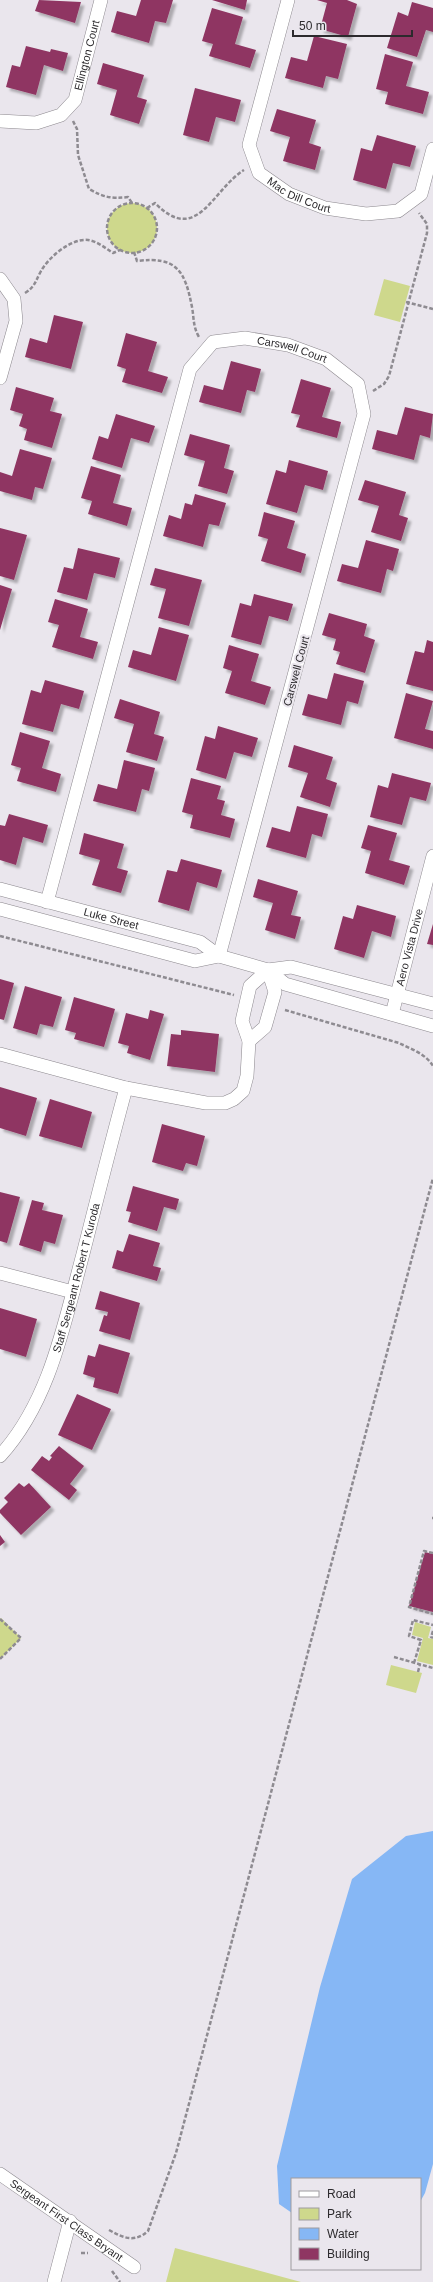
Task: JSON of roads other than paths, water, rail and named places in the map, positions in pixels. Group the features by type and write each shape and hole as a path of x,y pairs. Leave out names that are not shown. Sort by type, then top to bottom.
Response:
{"street":[{"name":"Ellington Court","path":"0,121 36,123 61,115 75,100 101,0"},
{"name":"Mac Dill Court","path":"288,0 249,145 259,173 289,194 325,208 366,214 398,211 421,194 433,149"},
{"path":"0,279 14,300 16,321 0,378"},
{"name":"Carswell Court","path":"47,902 190,368 213,342 245,338 288,344 326,359 358,384 364,414 219,956"},
{"name":"Aero Vista Drive","path":"392,1014 433,856"},
{"name":"Luke Street","path":"0,889 200,942 219,956 268,970 291,967 433,1004"},
{"name":"Luke Street","path":"0,909 196,961 219,956"},
{"path":"0,1054 126,1088 206,1103 225,1103 234,1099 243,1091 247,1076 249,1041 242,1021 250,986 268,970 275,992 265,1027 249,1041"},
{"name":"Luke Street","path":"268,970 285,984 433,1026"},
{"name":"Staff Sergeant Robert T Kuroda","path":"0,1456 12,1443 32,1410 55,1357 126,1088"},
{"path":"0,1273 73,1292"},
{"name":"Sergeant First Class Bryant","path":"0,2174 134,2266"},
{"path":"54,2282 70,2221"}],"water":[{"path":"433,1831 433,2164 425,2193 421,2200 421,2178 291,2178 291,2212 279,2204 277,2166 320,1987 352,1879 406,1836"}]}
